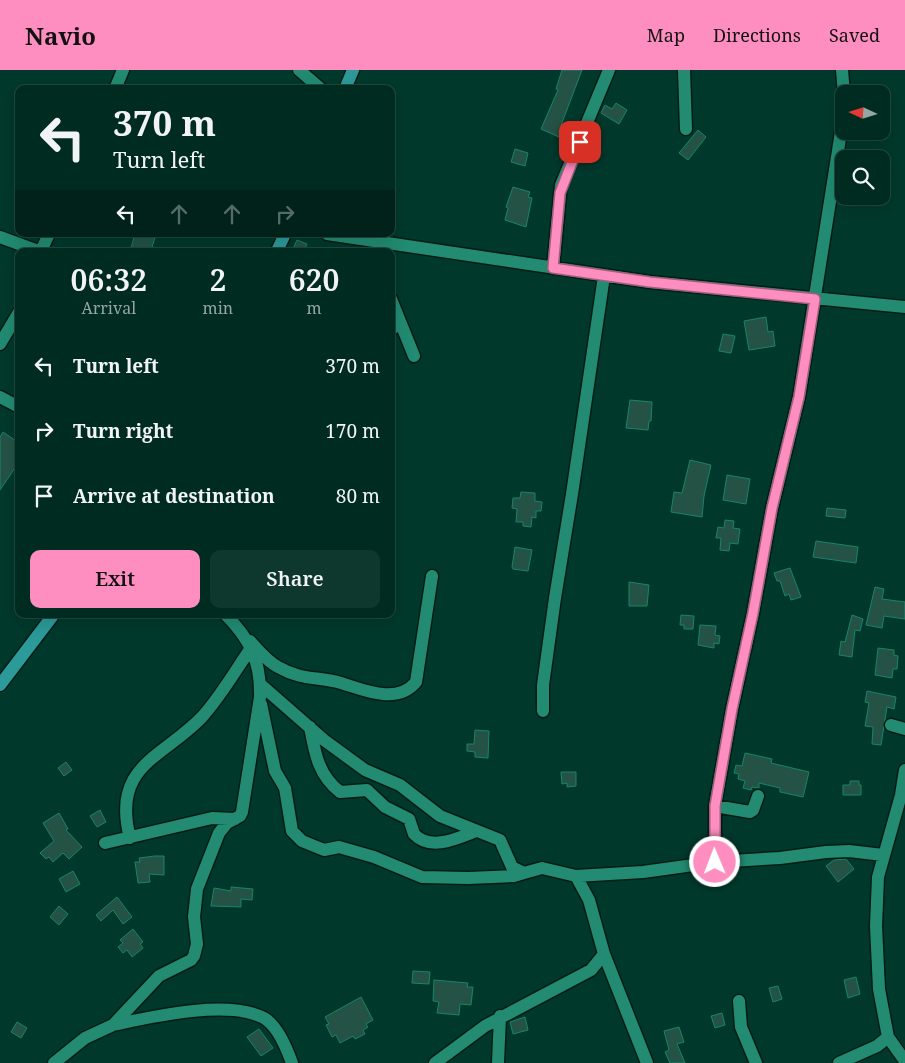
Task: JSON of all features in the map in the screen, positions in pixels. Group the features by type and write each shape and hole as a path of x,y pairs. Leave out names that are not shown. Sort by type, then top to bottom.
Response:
{"street":[{"path":"117,85 123,70"},
{"path":"299,70 316,85"},
{"path":"347,85 353,70"},
{"path":"553,268 561,185 609,70"},
{"path":"684,70 686,129"},
{"path":"842,70 843,85"},
{"path":"715,862 715,806 732,709 753,613 772,508 799,397 840,140"},
{"path":"0,237 31,248"},
{"path":"41,248 48,237"},
{"path":"337,237 370,246 394,248"},
{"path":"395,248 467,254 604,276 905,307"},
{"path":"543,711 543,685 555,598 604,276"},
{"path":"0,344 15,319"},
{"path":"396,325 414,356"},
{"path":"0,397 15,404"},
{"path":"228,618 249,643 276,666 298,677 335,682 370,692 398,694 412,687 416,682 432,576"},
{"path":"0,685 51,618"},
{"path":"249,643 275,772 285,788 292,830 302,841 328,850 339,847 374,857 422,877 485,878 524,873 542,868 576,876 643,872 715,862 772,859 833,852 883,855"},
{"path":"130,838 125,808 126,796 132,782 161,749 202,717 249,643"},
{"path":"260,691 369,773 400,785 440,816 474,832 500,840 512,867 524,873"},
{"path":"113,1026 159,976 194,956 197,944 194,917 197,889 219,833 223,827 240,816 260,691"},
{"path":"890,725 905,729"},
{"path":"310,727 319,768 340,792 360,790 371,792 385,807 409,819 414,834 426,841 446,842 474,832"},
{"path":"905,770 901,795 883,855 877,886 876,926 880,989 888,1036 905,1062"},
{"path":"715,806 750,812 753,810 758,796"},
{"path":"104,843 212,818 235,819"},
{"path":"576,876 589,900 604,954 647,1063"},
{"path":"435,1063 467,1037 500,1016 591,970 604,954"},
{"path":"739,1001 741,1027 756,1063"},
{"path":"54,1063 80,1042 113,1026 199,1010 223,1010 258,1016 270,1023 292,1063"},
{"path":"498,1063 500,1016"},
{"path":"839,1063 877,1046 888,1036"}],"building":[{"path":"562,70 582,70 560,128 563,129 559,137 541,129 558,90 556,89"},
{"path":"616,103 627,110 619,124 601,113 605,105 612,109"},
{"path":"698,130 706,137 688,160 679,153"},
{"path":"515,149 528,153 525,166 511,162"},
{"path":"513,187 530,192 528,197 532,198 526,227 505,220 508,208 506,207"},
{"path":"134,237 155,237 152,248 131,248"},
{"path":"297,240 307,244 305,248 293,248"},
{"path":"766,317 768,332 773,331 775,346 749,350 744,321"},
{"path":"723,334 735,336 731,353 719,351"},
{"path":"630,400 652,402 651,421 649,421 648,430 626,428"},
{"path":"3,432 15,440 15,468 0,490 0,437"},
{"path":"690,460 711,465 704,496 702,517 671,512 674,492 682,493"},
{"path":"727,475 750,479 746,504 723,500"},
{"path":"521,492 535,493 535,501 542,502 541,511 536,511 536,518 532,517 531,527 523,526 523,522 516,522 517,509 512,508 513,498 520,498"},
{"path":"827,508 846,510 845,518 826,516"},
{"path":"725,520 734,521 733,528 740,529 738,544 730,543 729,551 720,550 721,538 716,538 718,527 724,528"},
{"path":"816,541 858,547 856,563 813,557"},
{"path":"515,547 532,550 528,571 513,569"},
{"path":"790,568 801,597 791,600 789,594 785,596 780,581 777,581 774,573"},
{"path":"629,582 649,585 647,606 629,606"},
{"path":"875,587 884,589 882,599 905,602 905,619 884,616 882,628 866,625"},
{"path":"681,615 694,616 693,629 684,629 684,625 680,625"},
{"path":"852,615 863,619 860,631 855,630 852,657 839,655 841,641 845,642"},
{"path":"700,625 716,626 715,635 720,636 719,644 714,643 714,648 698,645"},
{"path":"878,648 894,650 894,655 898,656 897,669 893,669 892,678 875,675"},
{"path":"867,691 896,697 894,709 887,707 881,745 872,744 873,727 865,726 869,703 865,702"},
{"path":"475,730 489,731 488,758 475,757 475,752 467,751 467,744 474,744"},
{"path":"745,753 772,759 771,763 809,772 803,797 780,792 780,788 759,783 759,788 752,787 751,790 743,788 745,781 738,779 739,774 734,773 736,765 742,766"},
{"path":"66,762 72,770 64,776 58,768"},
{"path":"561,772 576,772 576,786 567,787 567,783 562,784"},
{"path":"850,781 859,781 861,795 843,795 843,785 850,785"},
{"path":"100,810 106,822 97,827 90,816"},
{"path":"59,813 68,829 66,830 82,847 69,859 63,853 53,862 49,857 46,859 40,853 54,841 43,823"},
{"path":"164,856 164,875 149,874 150,882 138,883 135,862 140,862 139,858"},
{"path":"846,859 854,869 838,882 826,866 834,860"},
{"path":"73,871 80,884 66,892 59,879"},
{"path":"231,887 253,889 252,900 241,899 241,907 211,906 214,888 231,891"},
{"path":"117,897 132,917 123,924 113,910 101,921 96,915"},
{"path":"59,906 68,914 59,925 50,917"},
{"path":"133,929 143,942 140,944 143,948 132,957 127,950 123,953 118,947 123,943 120,940"},
{"path":"413,971 430,972 429,984 412,983"},
{"path":"856,977 860,994 848,998 844,980"},
{"path":"434,980 468,983 467,987 473,987 471,1005 460,1004 459,1015 437,1013 439,1002 433,1001"},
{"path":"778,986 782,999 773,1002 769,988"},
{"path":"361,997 373,1020 366,1024 368,1027 363,1030 365,1034 355,1039 353,1036 340,1043 336,1035 332,1037 326,1025 329,1024 325,1017"},
{"path":"722,1013 725,1025 715,1028 711,1016"},
{"path":"525,1017 528,1030 513,1034 510,1022"},
{"path":"17,1022 27,1028 21,1038 11,1032"},
{"path":"679,1027 684,1042 677,1044 685,1063 670,1063 665,1052 669,1050 664,1031"},
{"path":"259,1029 273,1048 261,1056 247,1037"}],"route":[{"path":"580,142 561,185 553,268 650,282 815,299 799,397 772,508 753,613 732,709 715,806 715,862"}]}
